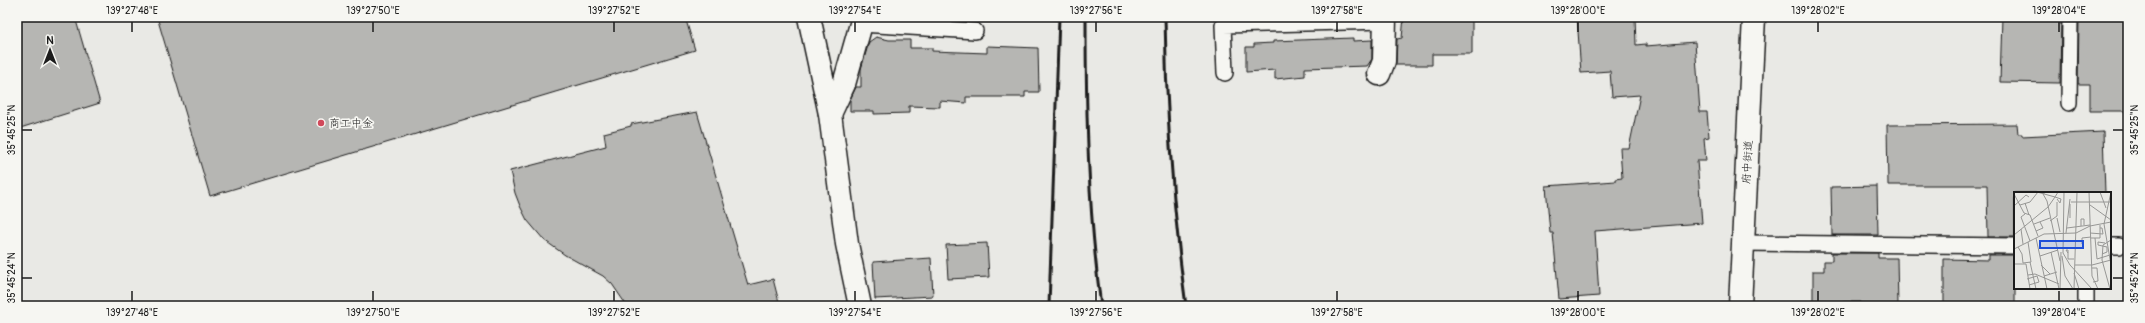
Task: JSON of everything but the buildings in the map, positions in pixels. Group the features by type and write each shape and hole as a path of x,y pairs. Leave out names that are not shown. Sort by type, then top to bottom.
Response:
{"street":[{"path":"809,17 830,114 846,244 860,306"},
{"name":"府中街道","path":"1740,306 1754,17"},
{"path":"1379,74 1384,61 1385,19"},
{"path":"830,114 844,84 862,21"}],"lane":[{"path":"2069,102 2070,17"},
{"path":"1225,73 1223,25 1385,19"},
{"path":"862,21 975,31"},
{"path":"1744,243 2014,246"},
{"path":"2086,289 2086,306"}],"railway":[{"path":"1049,306 1059,17"},
{"path":"1086,17 1089,162 1093,234 1101,306"},
{"path":"1165,17 1171,162 1177,234 1186,306"}],"place":[{"name":"商工中金","path":"321,123"}]}
